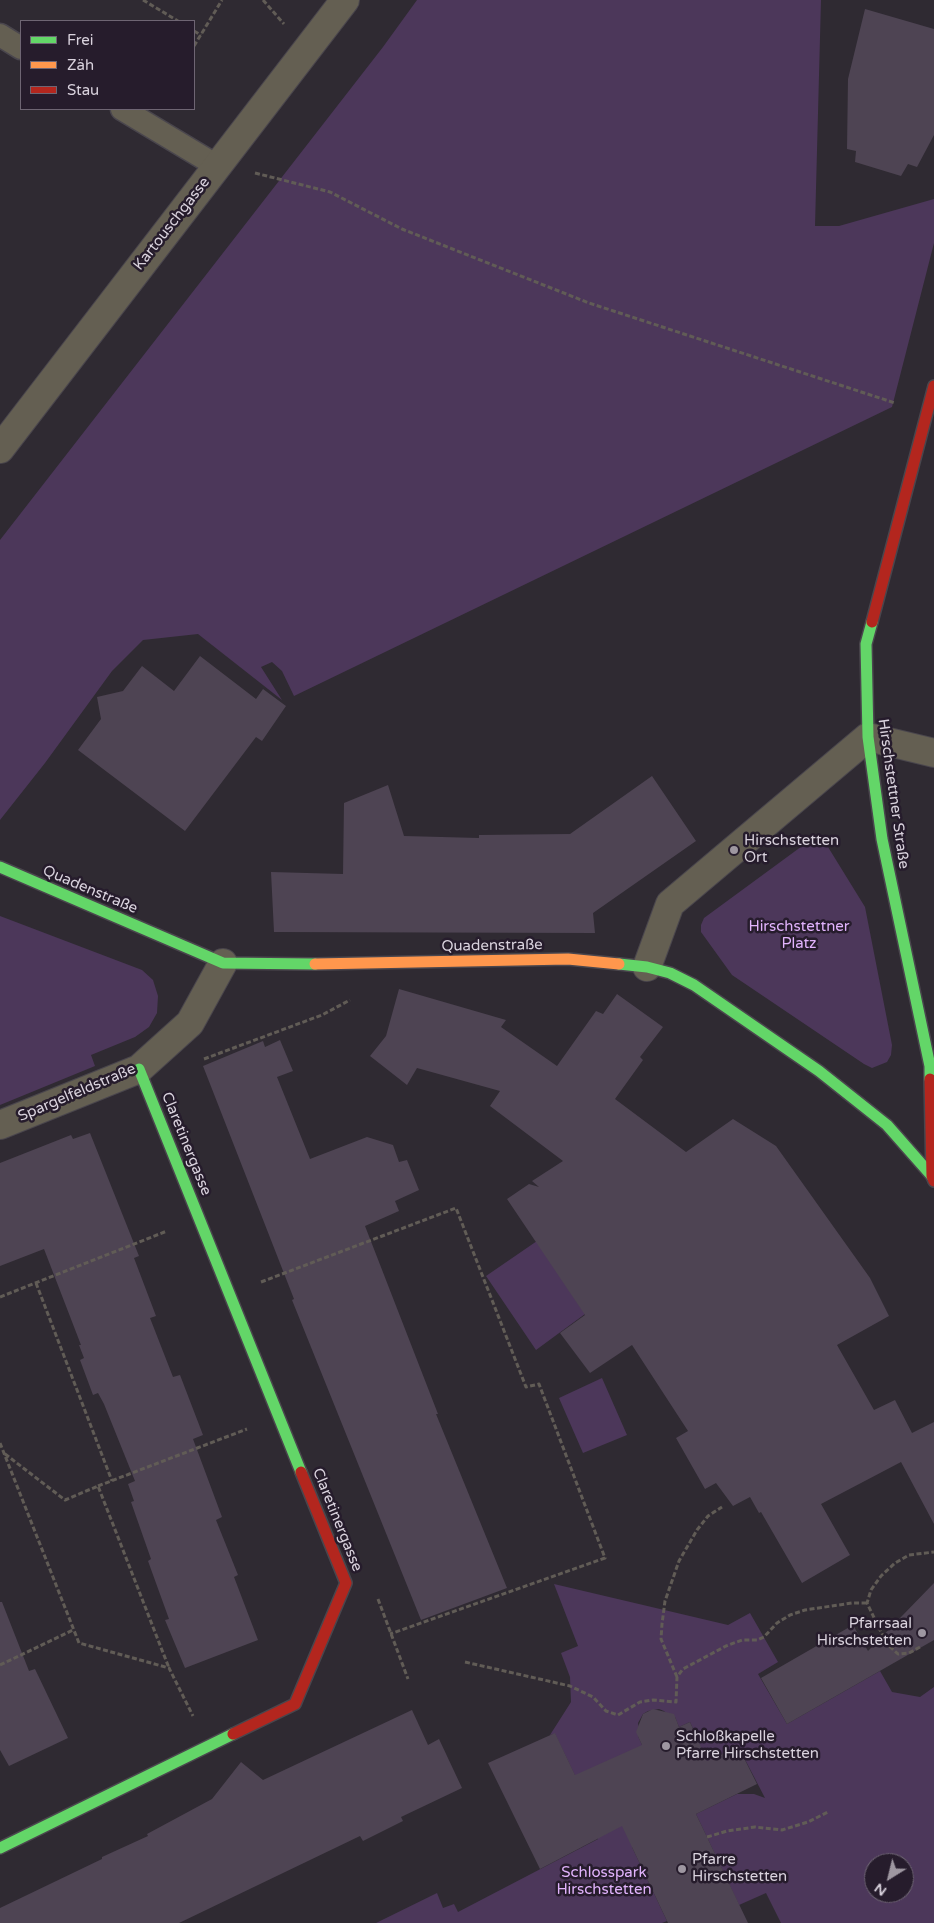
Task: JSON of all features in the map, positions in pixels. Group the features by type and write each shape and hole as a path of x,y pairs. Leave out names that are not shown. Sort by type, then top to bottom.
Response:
{"street":[{"name":"Kartouschgasse","path":"0,449 346,0"},
{"name":"Hirschstettner Straße","path":"933,1179 930,1066 882,839 868,737 866,644 934,386"},
{"path":"647,967 670,904 868,737 934,753"},
{"name":"Quadenstraße","path":"0,867 223,963 355,964 568,959 647,967 670,973 694,985 819,1071 887,1125 933,1179"},
{"name":"Spargelfeldstraße","path":"0,1125 139,1069 190,1023 223,963"},
{"name":"Claretinergasse","path":"0,1848 295,1704 346,1582 139,1069"}],"lane":[{"path":"0,35 20,47"},
{"path":"124,110 217,166"}],"path":[{"path":"144,0 176,20"},
{"path":"195,44 222,0"},
{"path":"195,32 201,35"},
{"path":"217,166 262,174 330,192 402,229 589,303 927,414"},
{"path":"204,1059 322,1015 356,997"},
{"path":"254,1284 456,1208 526,1387 540,1384 605,1558 390,1634"},
{"path":"0,1297 168,1230"},
{"path":"36,1283 112,1481"},
{"path":"4,1454 65,1500 255,1426"},
{"path":"0,1446 79,1643 169,1668"},
{"path":"98,1486 169,1668 195,1720"},
{"path":"465,1662 570,1686 593,1697 606,1711 618,1715 640,1702 653,1700 676,1702 677,1677 661,1639 665,1600 679,1561 697,1530 708,1516 722,1507"},
{"path":"920,1646 909,1654 898,1654 889,1646 867,1603 871,1590 881,1576 895,1564 909,1555 934,1552"},
{"path":"375,1592 408,1679"},
{"path":"677,1677 683,1669 726,1646 742,1640 758,1640 764,1637 777,1623 790,1615 804,1610 844,1604 867,1603"},
{"path":"0,1665 73,1630"},
{"path":"707,1837 727,1831 755,1828 782,1830 808,1822 828,1812"}],"green space":[{"path":"417,0 821,0 815,226 839,226 934,199 934,243 892,407 294,696 282,671 272,662 261,667 282,700 198,634 143,640 112,671 45,763 0,820 0,540 383,47"},
{"name":"Hirschstettner Platz","path":"813,838 822,840 828,847 865,907 892,1045 891,1055 887,1062 872,1068 732,975 701,932 704,918"},
{"path":"0,916 142,970 153,980 158,996 157,1013 149,1027 135,1037 91,1055 95,1066 0,1105"},
{"path":"537,1241 585,1314 536,1350 486,1276"},
{"path":"602,1378 627,1435 583,1453 559,1398"},
{"name":"Schlosspark Hirschstetten","path":"554,1584 728,1625 750,1613 778,1662 758,1674 787,1724 880,1671 892,1692 920,1697 934,1687 934,1923 781,1923 766,1893 739,1905 696,1814 737,1794 754,1794 765,1798 738,1746 697,1767 690,1747 699,1742 690,1722 679,1727 675,1717 672,1719 659,1709 643,1714 638,1723 640,1734 638,1736 642,1745 656,1834 632,1847 667,1921 662,1923 376,1923 437,1893 443,1908 454,1904 458,1912 598,1839 595,1817 555,1734 550,1735 571,1702 570,1677 561,1653 578,1646"}],"building":[{"path":"865,9 934,29 934,135 917,167 908,164 901,176 855,162 856,151 847,149 848,79"},
{"path":"200,656 256,699 263,689 286,706 262,741 256,737 185,831 78,750 101,719 97,697 123,691 142,666 174,691"},
{"path":"652,776 696,841 593,913 595,933 274,932 271,872 343,874 344,803 388,785 404,836 479,838 479,835 570,834"},
{"path":"399,989 506,1020 501,1027 557,1066 596,1011 603,1014 617,994 663,1027 640,1057 643,1060 615,1099 686,1152 733,1119 776,1146 870,1278 889,1316 837,1345 874,1410 895,1400 912,1433 934,1422 934,1524 901,1462 821,1504 850,1555 802,1583 761,1512 759,1513 750,1497 733,1506 716,1483 705,1489 676,1438 688,1431 632,1345 590,1373 560,1333 585,1315 507,1199 529,1184 539,1187 532,1181 563,1161 490,1106 500,1091 417,1068 407,1085 370,1056 386,1036"},
{"path":"280,1040 293,1071 277,1077 310,1159 367,1137 393,1145 399,1162 407,1160 419,1190 395,1201 399,1211 365,1226 438,1414 436,1414 507,1588 421,1620 292,1300 294,1299 203,1066 263,1041 265,1047"},
{"path":"90,1133 139,1256 134,1258 156,1316 150,1318 173,1377 180,1375 203,1435 193,1439 222,1517 216,1520 238,1575 234,1577 258,1640 185,1668 165,1620 169,1619 148,1561 151,1559 131,1502 134,1501 128,1484 135,1481 104,1404 98,1393 93,1395 80,1360 84,1358 79,1345 81,1345 44,1249 0,1266 0,1163 71,1135 73,1139"},
{"path":"934,1583 934,1640 787,1724 761,1678 853,1625 868,1651"},
{"path":"0,1602 2,1602 29,1671 35,1669 68,1738 9,1766 0,1750"},
{"path":"653,1709 674,1714 679,1727 690,1722 707,1761 738,1746 757,1784 696,1814 748,1923 668,1923 622,1826 540,1869 488,1763 555,1733 575,1775 642,1745 636,1732 643,1714"},
{"path":"412,1710 428,1745 439,1739 462,1788 401,1817 403,1821 363,1841 360,1836 179,1923 0,1923 0,1908 148,1836 147,1834 212,1799 241,1762 263,1780"}],"traffic: fast":[{"path":"872,622 866,644 868,737 882,839 930,1066 930,1079"},
{"path":"0,867 223,963 315,964"},
{"path":"619,964 647,967 670,973 694,985 819,1071 887,1125 932,1176"},
{"path":"139,1069 301,1472"},
{"path":"0,1848 233,1734"}],"traffic: slow":[{"path":"315,964 568,959 619,964"}],"traffic: jam":[{"path":"872,622 934,386"},
{"path":"930,1079 932,1176 934,1181"},
{"path":"233,1734 295,1704 346,1583 301,1472"}],"place":[{"name":"Hirschstetten Ort","path":"734,850"},
{"name":"Pfarrsaal Hirschstetten","path":"922,1633"},
{"name":"Schloßkapelle Pfarre Hirschstetten","path":"666,1746"},
{"name":"Pfarre Hirschstetten","path":"682,1869"}]}
